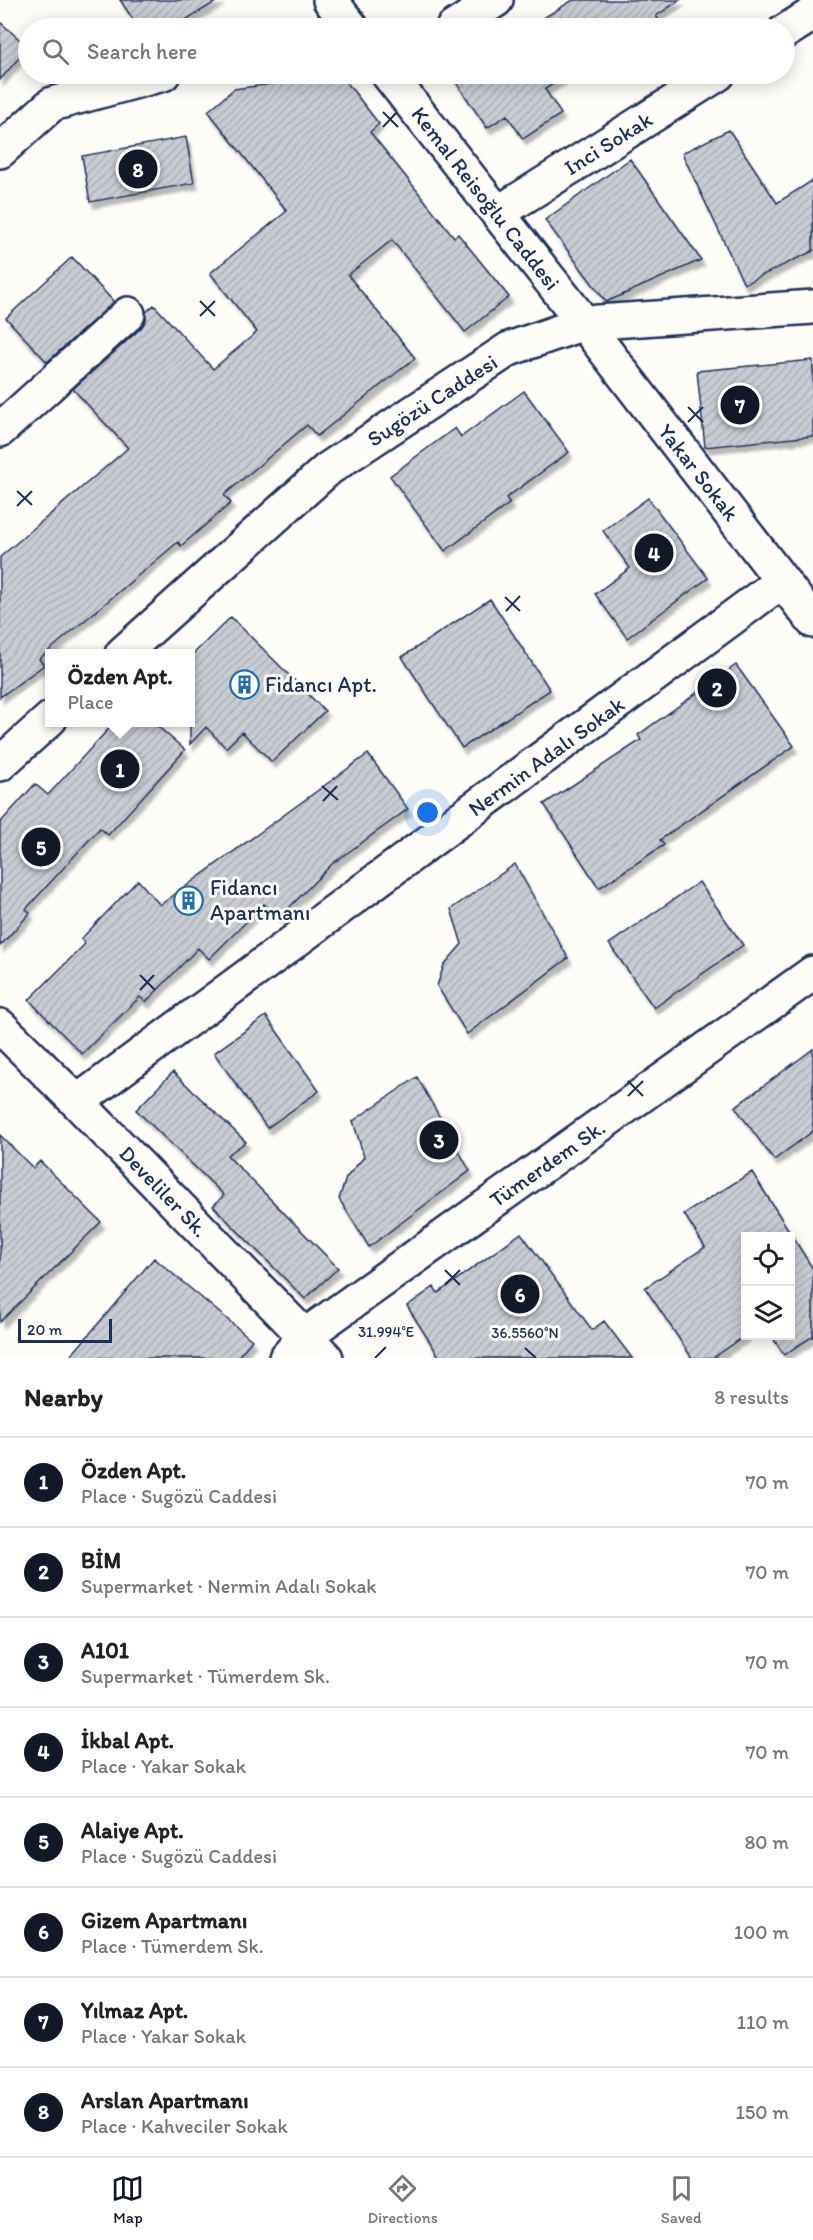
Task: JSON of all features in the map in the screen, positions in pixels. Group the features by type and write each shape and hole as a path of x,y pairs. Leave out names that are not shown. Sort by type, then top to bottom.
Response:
{"street":[{"path":"468,18 496,0"},
{"path":"795,25 813,14"},
{"path":"0,151 52,104 126,84"},
{"name":"Kemal Reisoğlu Caddesi","path":"396,84 584,323"},
{"name":"Inci Sokak","path":"498,213 702,84"},
{"name":"Sugözü Caddesi","path":"128,649 328,469 509,349 584,323 813,307"},
{"path":"0,430 128,314"},
{"name":"Yakar Sokak","path":"584,323 813,621"},
{"name":"Nermin Adalı Sokak","path":"77,1102 782,581"},
{"path":"2,758 45,723"},
{"name":"Tümerdem Sk.","path":"306,1350 813,974"},
{"name":"Develiler Sk.","path":"0,1026 77,1102 306,1350"}],"building":[{"path":"120,0 219,0 189,18 132,18"},
{"path":"573,0 680,0 656,16 657,18 543,18"},
{"path":"0,22 18,38 18,59 0,80"},
{"path":"272,84 348,84 379,124 370,132 454,237 458,234 509,297 465,332 392,240 348,275 415,358 317,436 307,425 224,495 231,503 181,546 178,542 51,649 45,649 45,654 39,659 44,665 0,697 0,557 128,448 73,389 141,328 146,320 146,312 154,305 213,369 257,332 210,273 287,211 208,111 234,89"},
{"path":"457,84 553,84 545,89 561,114 523,139 507,115 487,128"},
{"path":"729,130 777,203 813,180 813,251 744,284 682,153"},
{"path":"186,137 194,183 90,202 82,156"},
{"path":"630,159 701,260 606,302 545,220"},
{"path":"72,257 114,302 47,362 6,318"},
{"path":"813,360 813,436 705,447 697,371"},
{"path":"524,391 569,452 506,498 510,503 445,551 390,476 455,428 461,437"},
{"path":"648,498 708,578 627,638 595,594 630,568 603,531"},
{"path":"490,599 550,690 462,748 402,657"},
{"name":"Fidancı Apt.","path":"231,617 325,711 272,762 242,732 226,748 206,727 190,744 190,727 195,727 195,652"},
{"path":"736,665 794,746 660,840 664,845 599,888 544,804 641,740 638,735"},
{"path":"110,727 159,727 185,750 108,835 100,828 26,909 30,913 0,946 0,823 35,784 48,795"},
{"path":"368,754 408,809 332,864 279,918 264,904 209,959 198,948 146,1002 140,997 82,1054 29,1000 85,944 81,939 138,880 160,905"},
{"path":"515,864 568,958 467,1034 437,986 444,965 462,944 451,909"},
{"path":"699,882 743,945 654,1008 609,944"},
{"path":"266,1016 319,1091 267,1128 214,1053"},
{"path":"813,1049 813,1131 774,1160 735,1107"},
{"path":"173,1072 246,1142 227,1155 338,1268 305,1299 213,1206 224,1195 136,1110"},
{"path":"417,1077 470,1171 369,1247 339,1199 346,1178 364,1157 353,1121"},
{"path":"0,1135 33,1168 40,1161 101,1222 0,1322"},
{"path":"752,1172 790,1232 741,1232 741,1338 713,1358 692,1358 645,1288 705,1247 684,1214"},
{"path":"521,1233 592,1330 604,1321 632,1358 440,1358 407,1306 434,1287 438,1293"},
{"path":"795,1240 813,1269 813,1336 784,1355 774,1340 795,1340"},
{"path":"154,1258 252,1340 237,1358 69,1358"}],"place":[{"name":"Arslan Apartmanı","path":"138,169"},
{"name":"Yılmaz Apt.","path":"740,405"},
{"name":"İkbal Apt.","path":"654,553"},
{"name":"Fidancı Apt.","path":"244,684"},
{"name":"BİM","path":"717,688"},
{"name":"Özden Apt.","path":"120,769"},
{"name":"Alaiye Apt.","path":"41,847"},
{"name":"Fidancı Apartmanı","path":"189,900"},
{"name":"A101","path":"439,1140"},
{"name":"Gizem Apartmanı","path":"520,1294"}]}
